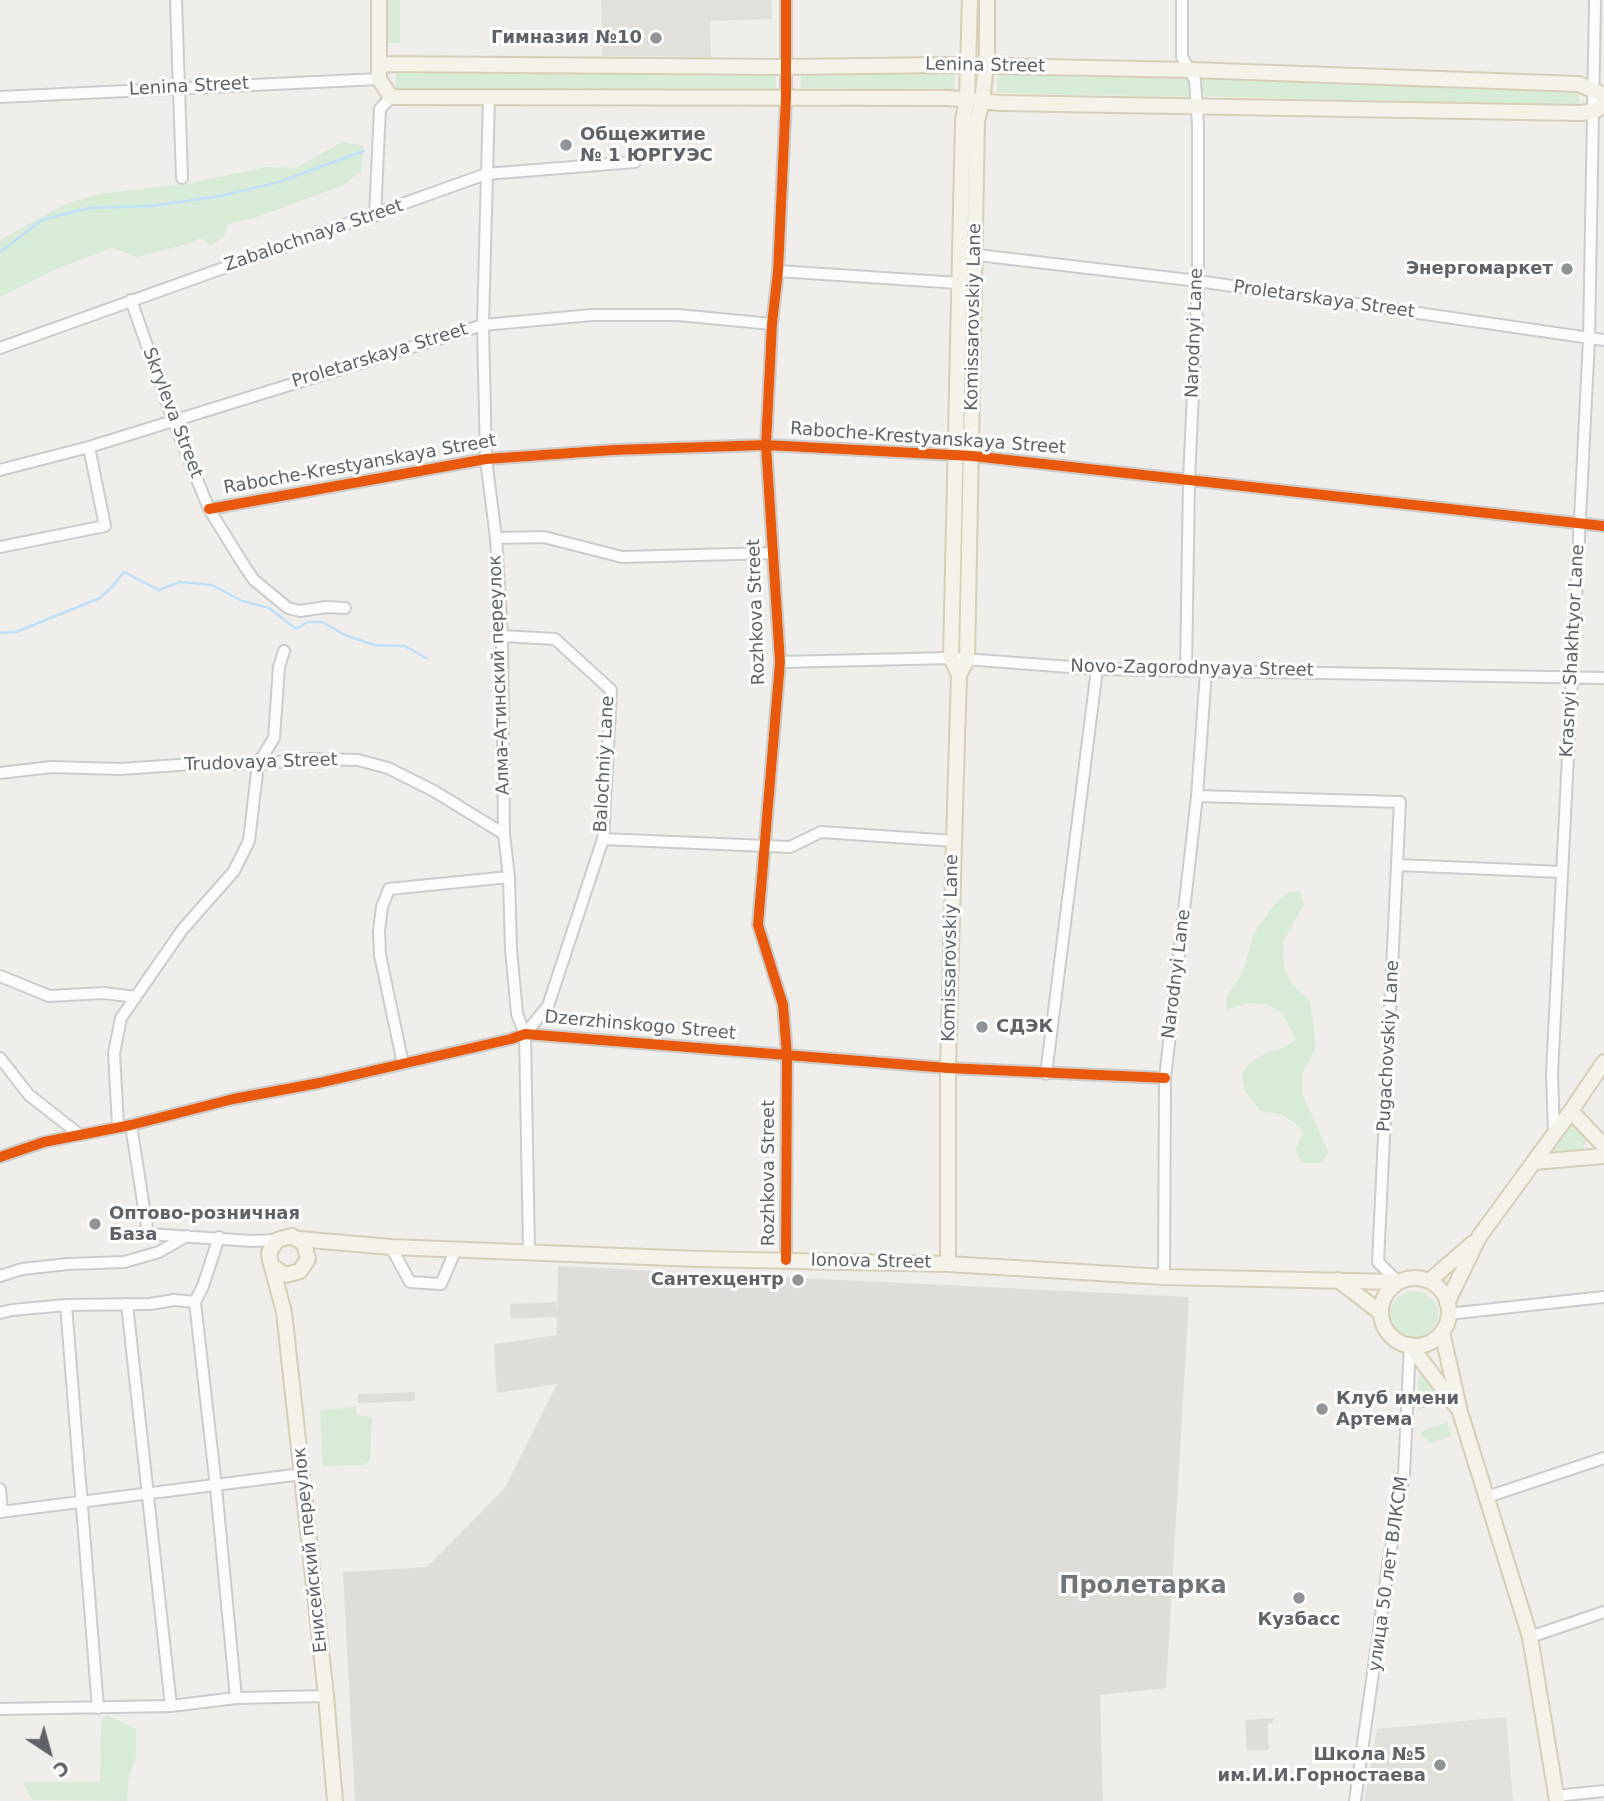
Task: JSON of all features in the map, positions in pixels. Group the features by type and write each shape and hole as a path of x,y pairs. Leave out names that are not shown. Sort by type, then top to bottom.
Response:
{"main road":[{"path":"379,0 379,79 391,97"},
{"name":"Komissarovskiy Lane","path":"948,1264 948,1068 954,841 959,675 967,660 972,456 977,121 969,66 971,0"},
{"name":"Komissarovskiy Lane","path":"959,675 951,659 963,120 975,101 986,66 987,0"},
{"name":"Lenina Street","path":"379,64 986,66 1191,70 1579,84 1599,92"},
{"name":"Lenina Street","path":"391,97 948,98 975,101 1581,113 1599,108"},
{"path":"1429,1281 1479,1237 1604,1062"},
{"path":"1571,1111 1604,1146"},
{"path":"1534,1162 1604,1156"},
{"path":"303,1268 286,1275 273,1253 284,1237 361,1245"},
{"path":"1479,1237 1448,1309 1442,1332 1460,1412 1530,1637 1556,1798"},
{"path":"299,1239 308,1251 303,1268"},
{"path":"282,1300 289,1283 325,1249 361,1245"},
{"name":"Ionova Street","path":"361,1245 698,1259 948,1264 1164,1278 1398,1282"},
{"name":"Енисейский переулок","path":"273,1253 282,1300 302,1474 335,1801"},
{"path":"1442,1332 1422,1345 1400,1342 1390,1335 1384,1326 1382,1300 1390,1288 1411,1278 1429,1281 1438,1287 1448,1309"},
{"path":"1338,1280 1381,1313"},
{"path":"1410,1345 1460,1412"}],"street":[{"path":"176,0 182,178"},
{"name":"Rozhkova Street","path":"786,0 786,97 766,445 780,662 758,925 783,1005 787,1056 786,1261"},
{"name":"Narodnyi Lane","path":"1182,0 1182,57 1195,80 1198,125 1198,281 1189,481 1186,670"},
{"name":"Krasnyi Shakhtyor Lane","path":"1554,1135 1552,1074 1599,108 1595,0"},
{"name":"Lenina Street","path":"0,97 379,79"},
{"path":"374,216 380,109 391,97"},
{"name":"Алма-Атинский переулок","path":"489,98 483,325 485,460 496,538 502,636 504,834 509,877 510,949 517,1014 525,1034 529,1251"},
{"name":"Zabalochnaya Street","path":"0,348 486,174 635,162"},
{"name":"Proletarskaya Street","path":"959,254 1198,281 1604,340"},
{"path":"778,271 959,283"},
{"name":"Skryleva Street","path":"131,300 173,420 209,509 254,580 288,608 300,611 326,607 345,608"},
{"name":"Proletarskaya Street","path":"0,470 89,447 483,325 592,315 677,315 772,324"},
{"name":"Raboche-Krestyanskaya Street","path":"209,509 485,460 614,450 766,445 972,456 1604,526"},
{"path":"0,547 105,526 89,447"},
{"path":"496,538 544,537 622,557 773,553"},
{"name":"Balochniy Lane","path":"502,636 555,639 611,690 603,839 548,1006 525,1034"},
{"path":"118,1126 114,1053 121,1017 183,930 234,871 249,841 258,764 274,737 279,667 284,651"},
{"name":"Novo-Zagorodnyaya Street","path":"780,662 951,659 1097,669 1604,678"},
{"path":"1046,1074 1097,669"},
{"name":"Narodnyi Lane","path":"1164,1278 1165,1078 1197,796 1206,671"},
{"name":"Trudovaya Street","path":"0,773 52,767 120,769 193,764 258,764 310,759 358,760 388,768 504,834"},
{"name":"Pugachovskiy Lane","path":"1197,796 1400,802 1378,1262 1398,1282"},
{"path":"603,839 790,847 821,832 954,841"},
{"path":"1398,865 1562,872"},
{"path":"403,1064 380,955 382,907 389,889 509,877"},
{"path":"0,976 49,996 104,993 136,996"},
{"name":"Dzerzhinskogo Street","path":"0,1157 44,1142 403,1064 525,1034 948,1068 1165,1078"},
{"path":"0,1058 29,1095 80,1135"},
{"path":"131,1125 148,1234 252,1241 273,1253"},
{"path":"0,1276 45,1266 124,1262 159,1252 187,1236"},
{"path":"219,1237 195,1302 236,1698"},
{"path":"391,1247 410,1282 441,1284 456,1250"},
{"path":"1448,1309 1604,1297"},
{"path":"0,1313 66,1306 174,1300 195,1302"},
{"path":"127,1304 171,1706"},
{"path":"66,1306 98,1708"},
{"name":"улица 50 лет ВЛКСМ","path":"1355,1801 1388,1566 1404,1474 1410,1345"},
{"path":"1486,1497 1604,1458"},
{"path":"0,1489 1,1512 302,1474"},
{"path":"1530,1637 1604,1612"},
{"path":"0,1709 171,1706 236,1698 326,1696"},
{"path":"1556,1798 1604,1790"}],"shaded area":[{"name":"Гимназия №10","path":"601,0 771,0 772,19 710,21 711,57 602,56"},
{"path":"558,1266 1189,1297 1166,1688 1100,1695 1103,1801 355,1801 343,1572 427,1567 505,1488 557,1384 497,1393 494,1344 557,1335 557,1317 511,1319 510,1304 556,1302 557,1312"},
{"path":"415,1392 415,1401 358,1403 358,1394"},
{"name":"Школа №5 им.И.И.Горностаева","path":"1506,1717 1513,1801 1364,1801 1377,1729"},
{"path":"1273,1718 1273,1723 1267,1724 1269,1750 1247,1751 1245,1720"}],"green space":[{"path":"385,0 400,0 400,43 385,43"},
{"path":"396,69 776,69 776,90 396,90"},
{"path":"801,70 955,72 954,90 801,88"},
{"path":"998,74 1189,79 1188,97 997,93"},
{"path":"1201,79 1579,90 1579,107 1200,96"},
{"path":"342,142 364,146 361,171 344,185 254,218 229,224 223,237 210,246 201,238 138,257 112,248 56,269 0,297 0,240 63,205 99,194 186,184 266,167 296,168"},
{"path":"960,473 967,473 963,639 956,639"},
{"path":"1300,891 1304,904 1283,942 1284,967 1291,983 1310,1001 1316,1047 1302,1074 1302,1094 1329,1153 1321,1163 1302,1163 1295,1149 1303,1133 1295,1123 1280,1114 1260,1111 1245,1091 1242,1076 1248,1064 1296,1040 1291,1029 1281,1012 1266,1004 1251,1003 1227,1009 1226,998 1243,972 1254,933 1275,904 1288,892"},
{"path":"1569,1123 1583,1130 1586,1137 1584,1148 1579,1153 1559,1157 1551,1153"},
{"path":"1414,1291 1431,1298 1438,1315 1431,1332 1414,1339 1397,1332 1390,1315 1397,1298"},
{"path":"1422,1371 1442,1395 1446,1406 1431,1405 1418,1410 1418,1381"},
{"path":"356,1407 357,1422 357,1415 371,1417 372,1420 370,1460 364,1465 323,1466 320,1410"},
{"path":"1447,1422 1451,1436 1432,1443 1422,1436 1421,1431"},
{"path":"107,1715 136,1729 136,1756 128,1780 127,1801 32,1800 23,1782 100,1782 101,1723 102,1718"}],"waterway":[{"path":"0,252 42,220 89,208 152,206 221,196 279,182 364,151"},
{"path":"0,633 16,632 100,598 124,572 159,590 180,582 212,585 242,601 269,608 296,629 308,622 322,622 345,635 374,645 405,646 426,658"}],"cycle path":[{"path":"786,0 786,97 766,445 780,662 758,925 783,1005 787,1056 786,1260"},
{"path":"209,509 486,459 614,450 766,445 972,456 1604,526"},
{"path":"0,1157 44,1142 131,1125 233,1099 319,1083 525,1034 948,1068 1165,1078"}],"place":[{"name":"Гимназия №10","path":"656,38"},
{"name":"Общежитие № 1 ЮРГУЭС","path":"566,145"},
{"name":"Энергомаркет","path":"1567,269"},
{"name":"СДЭК","path":"982,1027"},
{"name":"Оптово-розничная База","path":"95,1224"},
{"name":"Сантехцентр","path":"798,1280"},
{"name":"Клуб имени Артема","path":"1322,1409"},
{"name":"Кузбасс","path":"1299,1598"},
{"name":"Школа №5 им.И.И.Горностаева","path":"1440,1765"}],"district":[{"name":"Пролетарка","path":"1143,1587"}]}
